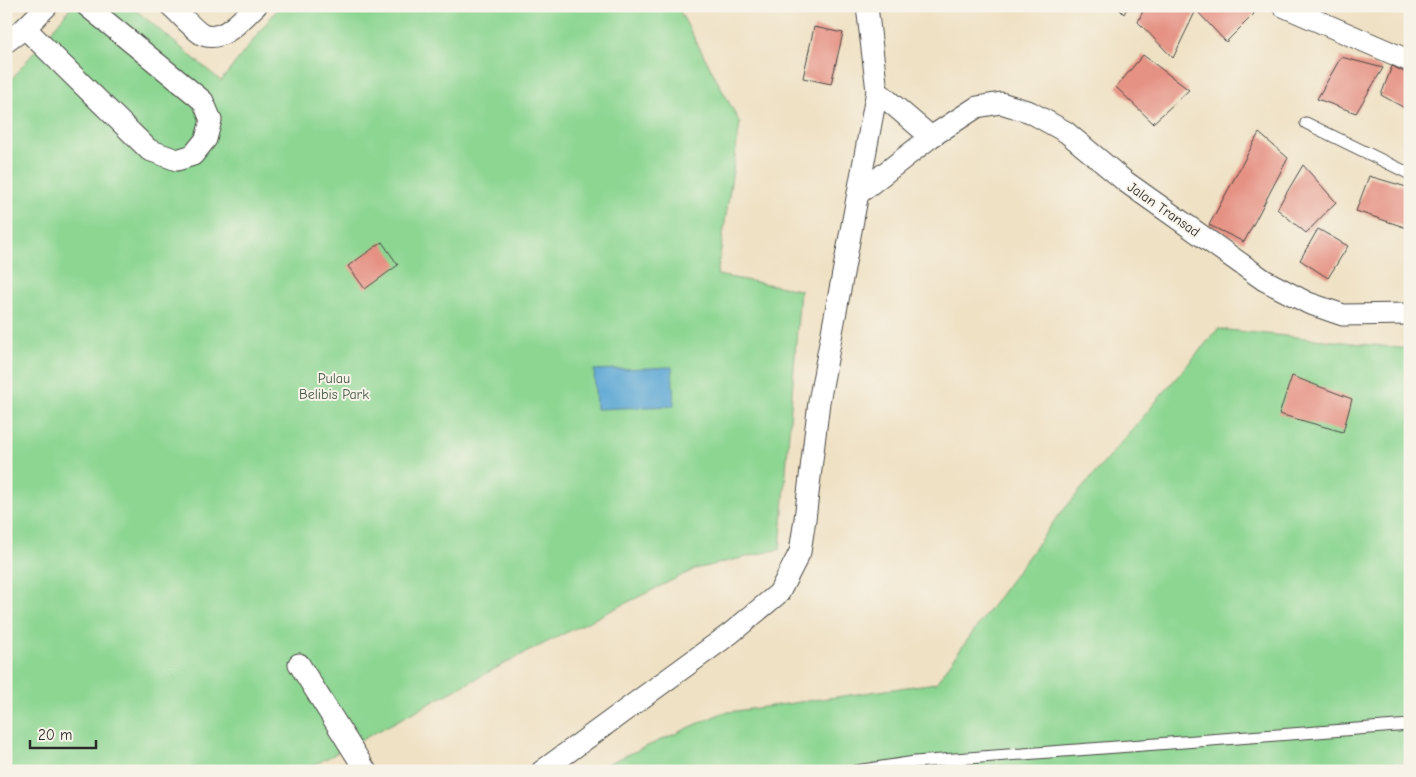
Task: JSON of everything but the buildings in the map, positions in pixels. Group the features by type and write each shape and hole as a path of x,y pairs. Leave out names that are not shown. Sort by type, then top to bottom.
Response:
{"street":[{"path":"6,42 25,28 47,6"},
{"path":"25,28 149,150 178,160 192,155 206,139 211,120 203,101 88,6"},
{"path":"171,6 202,35 213,36 226,33 256,6"},
{"path":"542,771 731,633 779,593 800,552 819,402 877,91 867,6"},
{"path":"1283,6 1410,61"},
{"path":"877,91 931,136"},
{"name":"Jalan Transad","path":"858,194 931,136 977,107 1001,103 1030,112 1066,132 1126,182 1264,280 1308,303 1343,315 1410,314"},
{"path":"299,664 366,771"}],"lane":[{"path":"1306,123 1410,174"},
{"path":"856,771 915,762 1410,725"}],"green space":[{"name":"Pulau Belibis Park","path":"72,6 131,6 221,81 280,6 677,6 740,123 717,275 800,290 780,549 695,569 517,657 303,771 6,771 6,86"},
{"path":"1218,329 1410,349 1410,771 591,771 722,713 936,683 1055,520"}],"water":[{"path":"672,367 674,406 596,409 594,370"}]}
